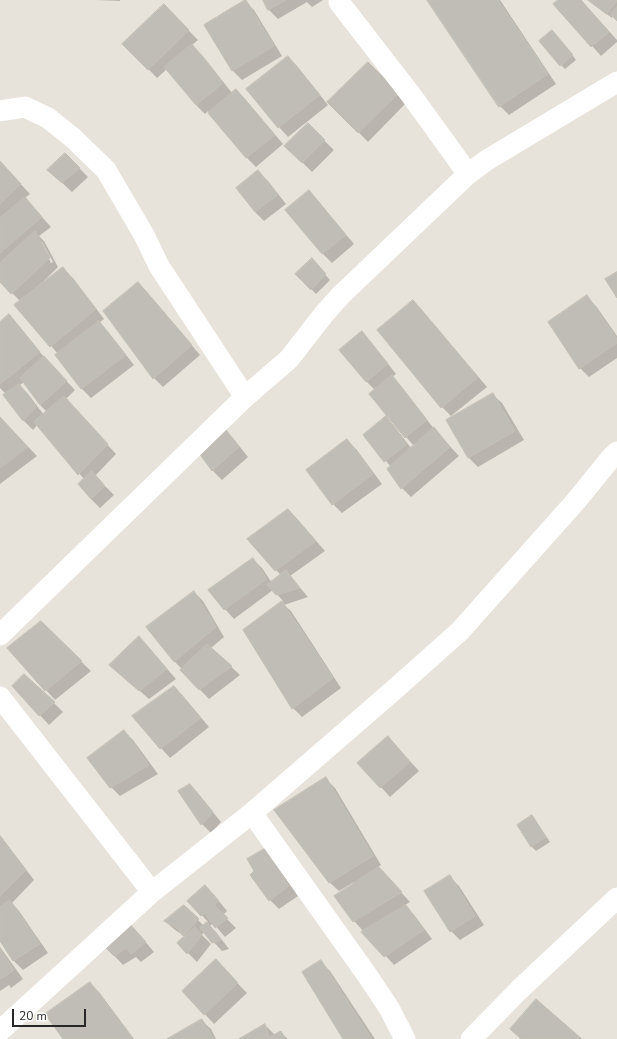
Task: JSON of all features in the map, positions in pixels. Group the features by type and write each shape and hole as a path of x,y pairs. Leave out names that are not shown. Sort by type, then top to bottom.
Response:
{"street":[{"path":"339,2 411,95 468,174"},
{"path":"0,636 245,397 289,359 324,314 341,295 468,174 487,160 617,82"},
{"path":"0,111 25,107 48,118 73,138 106,170 144,235 159,266 245,397"},
{"path":"0,1031 152,892 252,813 395,689 460,630 576,501 617,452"},
{"path":"0,697 152,892"},
{"path":"252,813 367,975 389,1008 405,1039"},
{"path":"471,1039 520,989 617,898"}],"building":[{"path":"245,0 274,46 232,71 204,25"},
{"path":"263,0 286,0 268,10"},
{"path":"427,0 498,0 548,74 499,107"},
{"path":"558,0 581,0 609,32 591,47 553,4"},
{"path":"588,0 617,0 617,1 607,14"},
{"path":"164,4 189,30 148,70 122,44"},
{"path":"617,7 617,21 610,14"},
{"path":"552,30 573,55 560,66 539,41"},
{"path":"192,44 223,83 196,105 164,67"},
{"path":"288,56 320,95 278,128 246,89"},
{"path":"368,62 399,93 358,133 327,102"},
{"path":"236,89 275,135 246,158 208,113"},
{"path":"308,123 325,140 302,163 284,146"},
{"path":"65,153 80,168 62,183 47,170"},
{"path":"0,161 21,184 0,204"},
{"path":"258,170 278,195 255,212 236,188"},
{"path":"309,190 346,235 322,254 285,210"},
{"path":"25,197 42,217 0,253 0,218"},
{"path":"35,231 50,258 11,294 0,282 0,263"},
{"path":"312,258 326,274 311,290 295,274"},
{"path":"63,267 96,309 50,347 14,305"},
{"path":"617,272 617,298 605,279"},
{"path":"138,282 192,345 153,379 103,311"},
{"path":"587,295 617,339 617,343 579,369 548,322"},
{"path":"413,300 478,377 441,408 377,330"},
{"path":"9,314 40,352 0,384 0,322"},
{"path":"99,321 126,355 81,389 55,355"},
{"path":"362,331 388,364 366,382 339,350"},
{"path":"44,356 67,381 40,405 20,378"},
{"path":"392,375 427,420 405,438 369,394"},
{"path":"19,384 36,407 23,421 3,395"},
{"path":"493,393 515,431 468,458 446,420"},
{"path":"64,396 108,444 78,475 34,422"},
{"path":"386,416 407,444 384,462 363,435"},
{"path":"0,417 28,447 0,468"},
{"path":"224,427 239,447 212,471 196,449"},
{"path":"434,427 450,447 401,489 387,469"},
{"path":"347,439 373,474 332,505 306,470"},
{"path":"92,471 105,486 91,499 78,484"},
{"path":"288,509 316,541 275,571 247,539"},
{"path":"253,558 267,579 224,610 208,590"},
{"path":"286,570 300,588 276,595 267,585"},
{"path":"194,591 216,627 174,662 146,627"},
{"path":"282,601 333,678 292,709 243,630"},
{"path":"41,621 82,661 45,691 7,648"},
{"path":"139,636 167,669 139,691 109,665"},
{"path":"207,644 232,666 199,690 180,670"},
{"path":"24,674 55,702 39,716 12,686"},
{"path":"174,686 201,718 160,749 132,716"},
{"path":"124,730 149,765 110,788 87,758"},
{"path":"388,736 410,762 380,788 357,763"},
{"path":"326,777 373,856 329,883 274,810"},
{"path":"190,784 213,812 201,825 178,791"},
{"path":"532,815 546,837 531,847 517,825"},
{"path":"0,836 26,870 0,896"},
{"path":"266,848 289,886 269,901 250,875 254,871 247,859"},
{"path":"379,867 402,892 353,922 334,896"},
{"path":"450,875 475,916 450,932 424,891"},
{"path":"205,885 219,901 214,905 228,918 215,928 205,913 201,916 187,901"},
{"path":"10,900 40,944 13,961 0,941 0,907"},
{"path":"184,905 199,919 183,936 178,929 164,921"},
{"path":"406,905 424,930 384,957 361,932"},
{"path":"207,922 221,940 212,943 200,928"},
{"path":"129,923 146,942 131,954 126,948 114,956 103,945"},
{"path":"195,927 202,935 187,954 177,943"},
{"path":"0,949 14,970 1,979 0,977"},
{"path":"216,959 238,983 204,1015 182,991"},
{"path":"321,960 372,1039 343,1039 302,972"},
{"path":"90,982 132,1038 63,1039 45,1014"},
{"path":"536,999 582,1039 521,1039 510,1029"},
{"path":"202,1019 214,1039 167,1039"},
{"path":"265,1024 269,1037 281,1031 285,1039 239,1039"}]}
